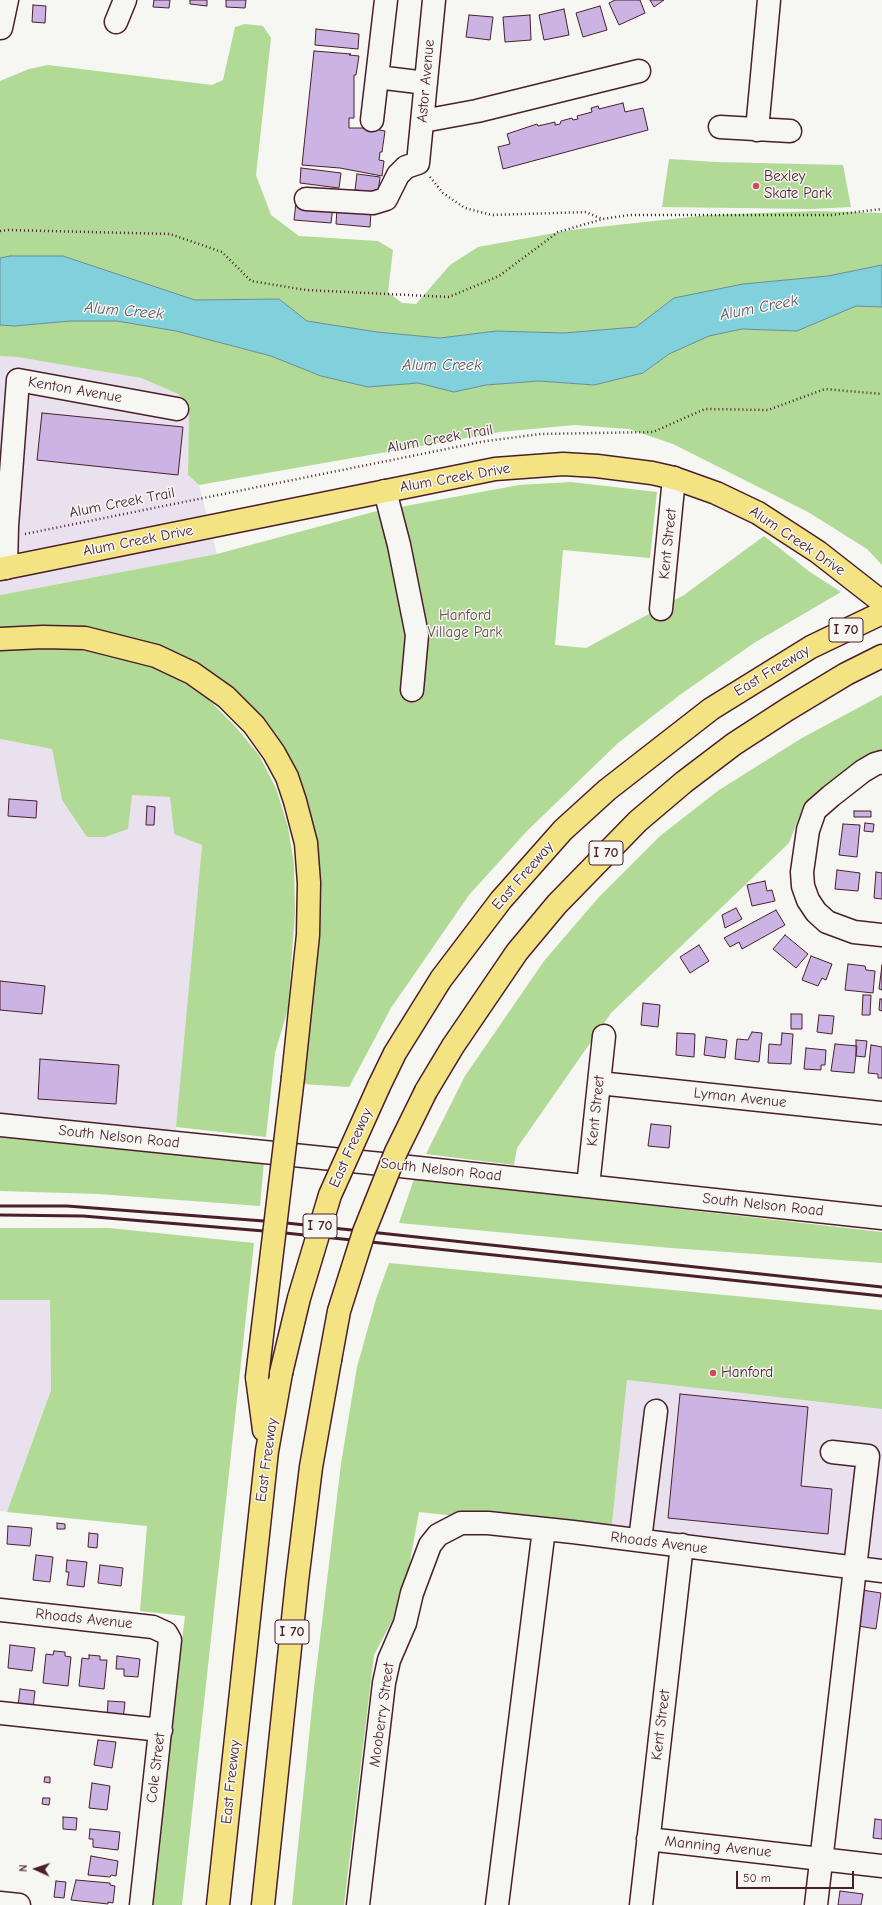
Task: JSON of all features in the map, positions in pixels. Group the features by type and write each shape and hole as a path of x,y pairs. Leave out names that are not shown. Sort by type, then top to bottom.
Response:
{"main road":[{"name":"Alum Creek Drive","path":"3,568 495,469 563,464 631,470 674,478 716,493 758,512 818,552 882,602"},
{"name":"East Freeway","path":"218,1905 267,1451 281,1373 302,1291 330,1195 395,1053 441,979 501,900 563,830 607,790 711,709 811,647 882,613"},
{"path":"0,639 43,637 85,638 156,656 192,673 226,697 254,725 274,753 287,777 295,801 306,843 309,883 308,935 293,1077 257,1377 267,1451"},
{"name":"I 70","path":"263,1905 297,1581 311,1467 339,1311 364,1232 396,1152 426,1091 453,1046 517,952 557,904 638,821 684,782 734,744 846,674 882,656"}],"street":[{"path":"2,28 7,0"},
{"path":"116,22 125,0"},
{"path":"372,120 386,0"},
{"name":"Astor Avenue","path":"418,163 434,0"},
{"path":"758,130 769,0"},
{"path":"423,121 477,111 639,71"},
{"path":"377,77 426,83"},
{"path":"720,127 790,131"},
{"path":"306,199 373,203 386,199 398,175 406,167 418,163"},
{"name":"Kenton Avenue","path":"3,568 18,380 177,409"},
{"name":"Kent Street","path":"661,610 674,478"},
{"path":"385,491 399,545 417,635 412,690"},
{"path":"882,762 874,764 863,771 815,810 808,830 804,859 803,886 808,900 816,912 827,922 839,928 854,932 882,935"},
{"name":"Kent Street","path":"588,1186 604,1036"},
{"name":"Lyman Avenue","path":"599,1082 882,1113"},
{"name":"South Nelson Road","path":"0,1125 882,1218"},
{"path":"640,1540 656,1411"},
{"path":"816,1905 868,1456 832,1452"},
{"name":"Rhoads Avenue","path":"438,1535 461,1523 488,1523 682,1545 882,1571"},
{"path":"497,1905 544,1529"},
{"name":"Mooberry Street","path":"358,1905 383,1691 389,1660 405,1623 412,1593 430,1544 438,1535"},
{"name":"Kent Street","path":"641,1905 682,1545"},
{"name":"Rhoads Avenue","path":"0,1610 153,1627 166,1633"},
{"name":"Cole Street","path":"141,1905 170,1647 170,1640 166,1633"},
{"path":"0,1712 161,1730"},
{"name":"Manning Avenue","path":"648,1839 882,1866"},
{"path":"0,1903 19,1905"}],"path":[{"path":"418,163 443,192 465,208 492,215 586,212 603,219"},
{"path":"0,231 170,234 222,252 251,281 306,290 449,297 499,276 558,232 603,219 629,215 831,215 882,209"},
{"name":"Alum Creek Trail","path":"6,538 486,441 541,434 653,432 706,409 768,410 825,389 882,394"}],"shaded area":[{"path":"0,356 17,357 141,378 178,394 189,406 188,475 199,485 217,554 0,595"},
{"path":"0,739 52,749 62,800 131,795 170,797 174,834 202,845 174,1152 0,1134"},
{"path":"0,1300 50,1300 51,1390 7,1512 0,1511"},
{"path":"627,1380 882,1409 882,1567 611,1533"}],"green space":[{"path":"245,24 263,26 271,38 256,175 271,215 299,236 378,241 393,250 388,292 402,303 416,304 450,265 478,247 571,230 709,215 815,211 882,213 882,265 828,276 743,284 675,298 636,327 564,333 496,331 440,338 377,332 307,321 279,299 195,300 63,256 10,256 0,258 0,81 29,69 48,65 212,85 223,80 235,27"},
{"name":"Bexley Skate Park","path":"669,159 716,162 843,165 851,207 811,209 662,207"},
{"path":"856,306 882,307 882,565 867,549 808,512 673,444 629,429 574,425 500,432 199,485 188,475 189,406 178,394 141,378 17,357 0,356 0,325 14,326 71,321 117,321 176,331 271,356 321,376 368,387 418,383 454,392 486,385 539,381 594,385 643,373 669,354 709,336 742,329 797,331"},
{"name":"Hanford Village Park","path":"571,482 657,492 650,558 563,550 555,645 586,648 684,595 764,536 810,572 841,592 754,643 681,694 618,743 527,831 469,895 391,1008 349,1087 303,1084 315,950 293,770 169,651 130,638 95,631 0,631 0,595 217,554 373,512 519,485"},
{"path":"27,649 72,649 103,653 143,663 170,674 208,699 235,726 259,755 276,788 288,827 294,864 295,912 288,1009 275,1053 266,1137 176,1127 202,845 174,834 170,797 132,795 128,829 105,837 87,837 62,800 52,749 0,739 0,651"},
{"path":"882,695 882,750 803,807 789,843 611,1013 517,1148 514,1165 426,1154 465,1076 544,961 599,897 660,836 719,790 802,738"},
{"path":"0,1134 264,1162 260,1206 98,1194 0,1191"},
{"path":"414,1179 882,1232 882,1263 671,1248 399,1223"},
{"path":"0,1228 109,1228 254,1243 182,1905 150,1905 185,1616 140,1611 147,1526 7,1512 51,1390 50,1300 0,1300"},
{"path":"389,1263 882,1310 882,1409 627,1380 611,1533 419,1512 403,1600 374,1655 344,1905 292,1905 313,1697 341,1464 357,1367 376,1299"}],"water":[{"name":"Alum Creek","path":"10,256 63,256 195,300 279,299 307,321 377,332 440,338 496,331 564,333 636,327 674,298 743,284 828,276 882,265 882,307 856,306 797,331 742,329 709,336 669,354 643,373 594,385 539,381 486,385 454,392 418,383 368,387 321,376 271,356 176,331 117,321 71,321 14,326 0,325 0,258"}],"building":[{"path":"154,0 170,0 169,8 153,7"},
{"path":"190,0 207,0 207,6 190,4"},
{"path":"226,0 246,0 245,8 226,7"},
{"path":"615,0 640,0 645,13 619,25 609,3"},
{"path":"650,0 664,0 654,7"},
{"path":"33,5 46,6 45,23 32,22"},
{"path":"600,6 607,30 583,37 576,13"},
{"path":"564,9 569,35 544,40 539,15"},
{"path":"469,15 493,17 490,40 466,37"},
{"path":"530,15 531,40 505,42 503,17"},
{"path":"316,29 359,34 358,49 315,45"},
{"path":"314,51 359,56 356,75 354,75 354,118 349,118 349,128 368,128 385,131 382,152 380,152 379,160 384,161 382,176 340,168 302,165"},
{"path":"623,103 625,112 643,108 648,130 503,169 498,147 510,144 507,134 537,124 538,126 555,122 555,125 560,124 561,121 572,118 573,120 578,119 577,116 592,112 591,108 598,106 599,109"},
{"path":"301,168 341,173 339,188 300,183"},
{"path":"357,174 380,177 378,193 355,190"},
{"path":"296,203 333,206 331,223 294,220"},
{"path":"337,209 371,211 370,227 336,224"},
{"path":"42,413 183,427 178,475 37,460"},
{"path":"9,799 37,801 36,818 8,816"},
{"path":"147,806 155,807 154,825 146,825"},
{"path":"854,811 871,811 871,817 854,817"},
{"path":"865,823 874,824 873,832 864,831"},
{"path":"843,824 860,825 857,857 839,855"},
{"path":"837,870 860,873 858,891 835,889"},
{"path":"876,872 882,873 882,899 874,898"},
{"path":"765,881 767,891 772,890 775,901 752,906 747,885"},
{"path":"736,908 742,919 725,928 722,915"},
{"path":"776,910 785,925 742,949 739,942 730,947 724,938"},
{"path":"785,935 808,954 796,968 773,949"},
{"path":"699,945 709,961 690,973 680,957"},
{"path":"811,956 832,964 826,980 822,978 818,986 802,980"},
{"path":"848,964 865,966 866,970 875,971 873,993 845,990"},
{"path":"882,965 882,990 879,989"},
{"path":"0,981 45,986 42,1014 0,1010"},
{"path":"863,995 871,995 870,1015 862,1015"},
{"path":"880,999 882,999 882,1011 879,1010"},
{"path":"643,1003 660,1005 658,1027 641,1025"},
{"path":"791,1014 802,1014 802,1029 791,1029"},
{"path":"819,1015 834,1016 832,1034 817,1032"},
{"path":"752,1032 762,1033 759,1062 735,1059 737,1039 748,1040"},
{"path":"677,1033 695,1034 694,1057 676,1055"},
{"path":"782,1033 793,1034 791,1064 768,1063 769,1044 781,1045"},
{"path":"706,1037 727,1040 725,1058 704,1055"},
{"path":"856,1040 867,1041 865,1057 856,1056"},
{"path":"835,1044 857,1046 854,1073 831,1071"},
{"path":"871,1045 882,1047 882,1078 878,1078 878,1074 868,1073"},
{"path":"806,1048 826,1050 825,1065 821,1065 821,1070 804,1069"},
{"path":"40,1059 119,1065 116,1104 38,1099"},
{"path":"651,1124 671,1126 669,1148 648,1146"},
{"path":"680,1394 808,1407 801,1486 832,1489 828,1534 668,1518"},
{"path":"57,1523 65,1524 65,1529 57,1529"},
{"path":"8,1526 32,1528 30,1546 7,1544"},
{"path":"89,1533 98,1534 97,1548 88,1547"},
{"path":"36,1555 53,1557 50,1582 33,1580"},
{"path":"67,1560 87,1562 84,1587 67,1585 69,1572 66,1572"},
{"path":"100,1565 123,1568 121,1586 98,1583"},
{"path":"862,1590 881,1593 876,1629 858,1626"},
{"path":"10,1645 35,1648 32,1671 8,1668"},
{"path":"54,1651 65,1652 65,1656 71,1657 68,1686 43,1683 46,1654 53,1655"},
{"path":"89,1655 100,1656 100,1660 107,1660 104,1689 79,1686 82,1658 89,1659"},
{"path":"117,1656 140,1659 138,1677 124,1676 124,1669 116,1669"},
{"path":"20,1689 35,1691 33,1708 18,1706"},
{"path":"108,1701 125,1702 123,1720 107,1719"},
{"path":"98,1740 116,1742 112,1768 94,1765"},
{"path":"45,1777 50,1777 50,1783 44,1782"},
{"path":"92,1783 110,1786 107,1810 89,1808"},
{"path":"43,1798 50,1798 49,1805 42,1804"},
{"path":"63,1817 77,1818 76,1830 63,1829"},
{"path":"875,1819 882,1820 882,1839 873,1838"},
{"path":"90,1829 120,1832 118,1850 93,1847 93,1839 89,1839"},
{"path":"91,1856 118,1861 116,1876 111,1875 110,1877 88,1875"},
{"path":"76,1880 110,1883 110,1885 115,1886 113,1903 108,1902 108,1904 71,1900"},
{"path":"56,1881 66,1882 64,1898 54,1897"},
{"path":"840,1891 863,1894 861,1905 838,1905"}],"railway":[{"path":"0,1206 67,1206 277,1222 882,1287"},
{"path":"0,1215 83,1216 276,1232 882,1296"}],"place":[{"name":"Bexley Skate Park","path":"756,186"},
{"name":"Hanford","path":"713,1373"}]}
